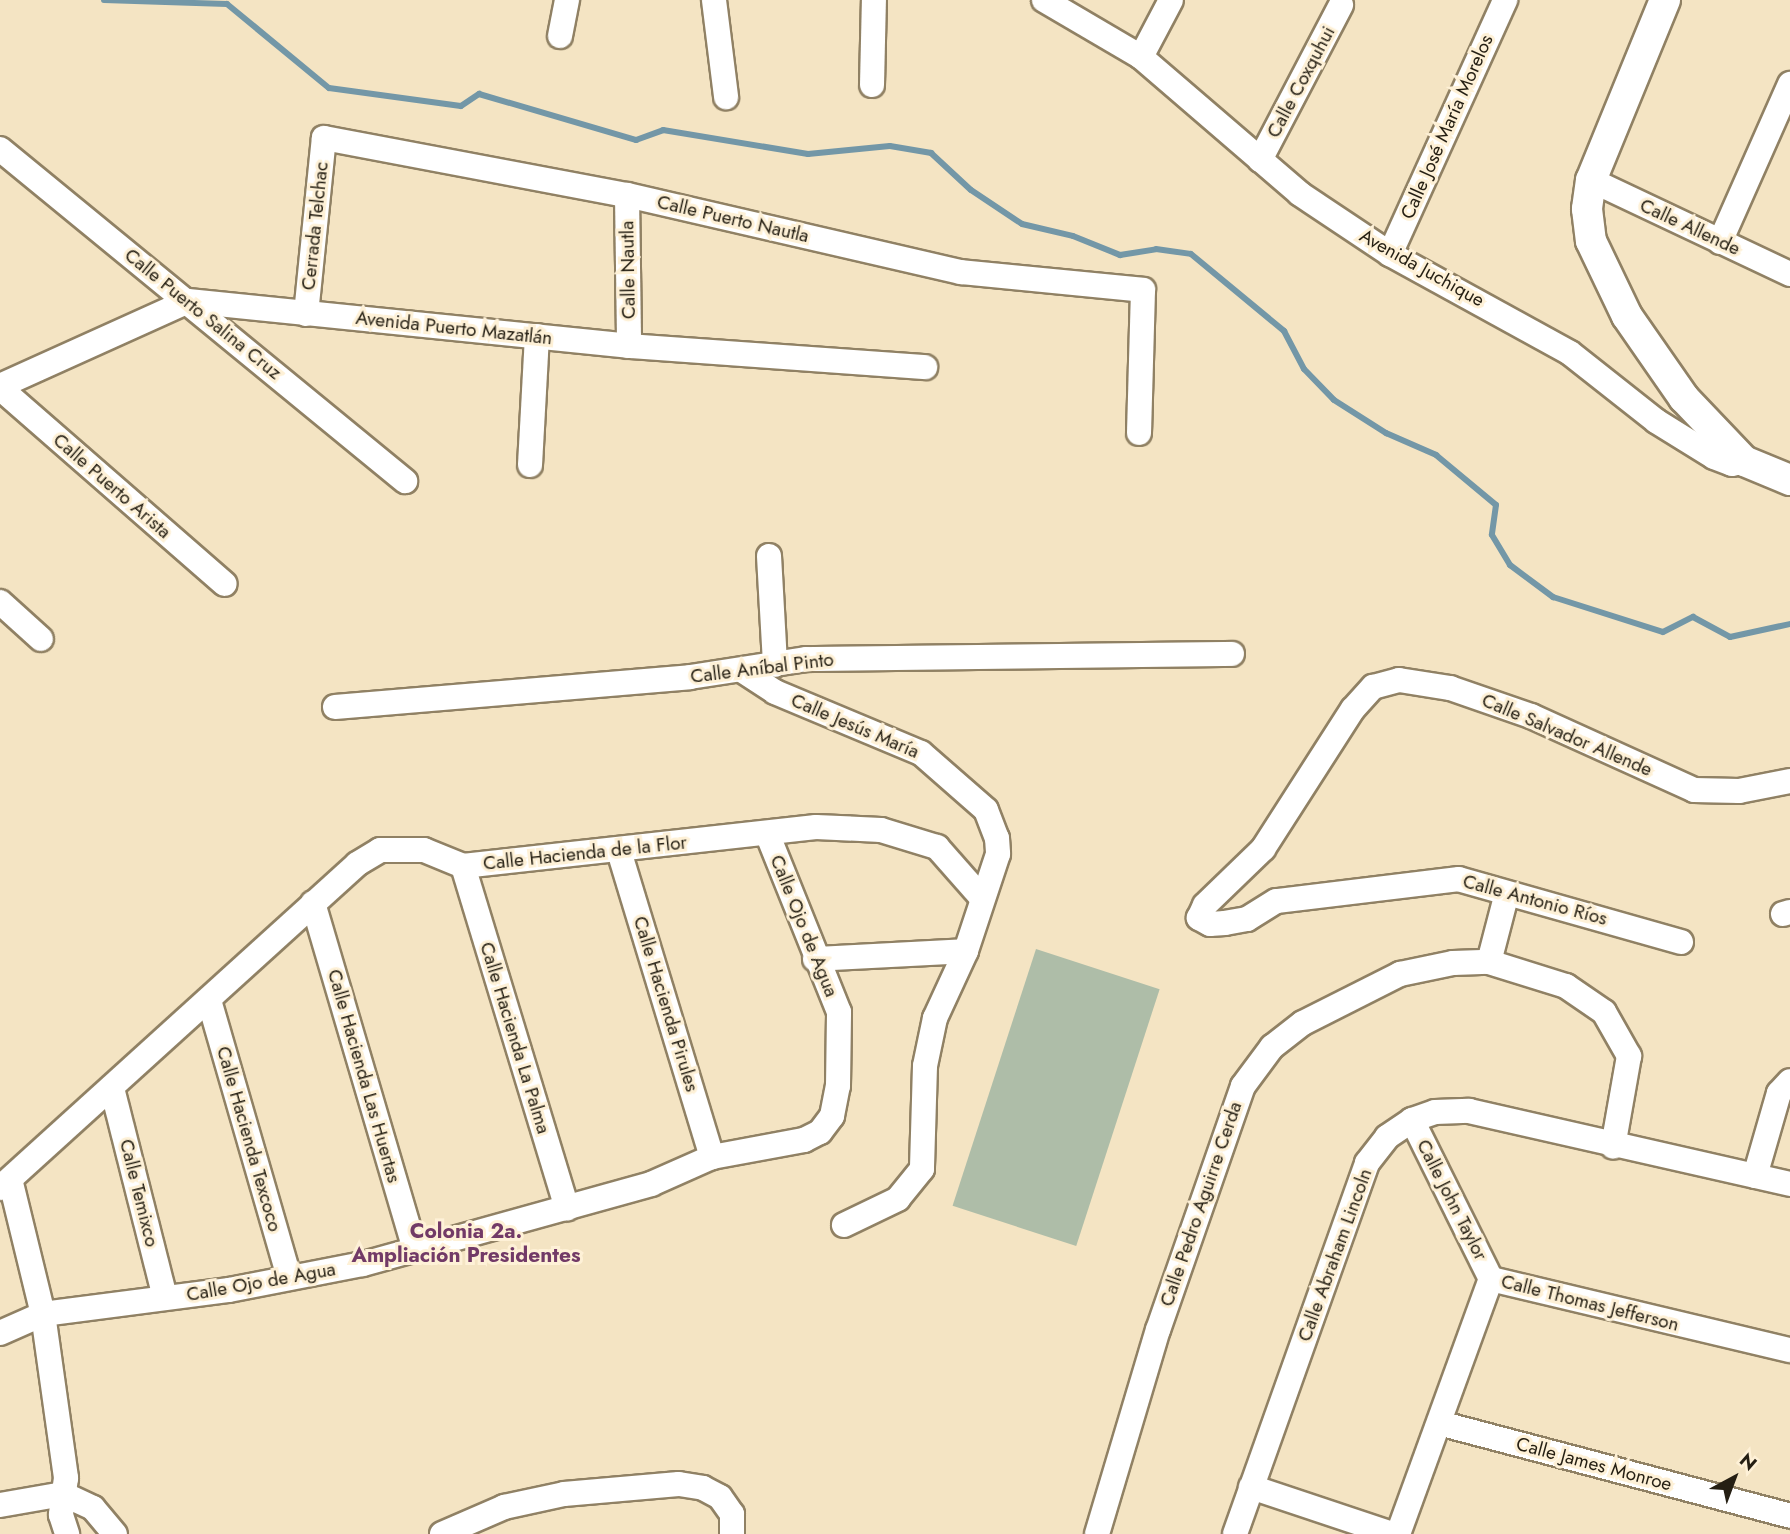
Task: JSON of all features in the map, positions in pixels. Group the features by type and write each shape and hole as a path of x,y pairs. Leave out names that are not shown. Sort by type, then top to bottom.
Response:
{"street":[{"path":"560,36 567,0"},
{"path":"714,0 726,97"},
{"path":"872,85 874,0"},
{"name":"Avenida Juchique","path":"1044,0 1141,57 1300,194 1390,254 1570,353 1656,421 1714,457 1732,464 1744,461"},
{"path":"1141,57 1171,0"},
{"name":"Calle José María Morelos","path":"1390,254 1505,0"},
{"path":"1665,0 1591,180 1587,209 1591,241 1627,316 1685,398 1744,461 1790,480"},
{"name":"Calle Coxquhui","path":"1260,160 1341,5"},
{"path":"1720,242 1790,85"},
{"name":"Calle Puerto Nautla","path":"324,138 627,195 961,272 1143,290 1139,433"},
{"name":"Cerrada Telchac","path":"306,314 324,138"},
{"name":"Calle Puerto Salina Cruz","path":"0,149 405,481"},
{"name":"Calle Allende","path":"1591,180 1790,274"},
{"name":"Calle Nautla","path":"627,195 629,346"},
{"path":"0,387 188,301"},
{"name":"Avenida Puerto Mazatlán","path":"188,301 629,346 926,367"},
{"path":"530,465 537,336"},
{"name":"Calle Puerto Arista","path":"0,387 225,584"},
{"path":"769,556 775,665"},
{"path":"0,602 41,639"},
{"name":"Calle Aníbal Pinto","path":"335,707 743,671 806,659 1232,654"},
{"name":"Calle Jesús María","path":"743,671 775,692 921,753 962,785 986,810 997,838 998,853 966,951 935,1018 925,1066 922,1169 898,1199 844,1225"},
{"name":"Calle Salvador Allende","path":"1225,923 1204,922 1199,918 1205,905 1263,849 1353,709 1373,687 1399,680 1437,686 1531,716 1694,790 1739,791 1790,782"},
{"name":"Calle Hacienda de la Flor","path":"5,1186 313,903 380,850 424,850 463,866 619,851 816,827 881,830 918,838 937,847 982,898"},
{"name":"Calle Ojo de Agua","path":"0,1333 43,1314 289,1278 415,1249 651,1184 712,1157 804,1140 820,1132 832,1116 838,1086 839,1012 815,959 767,833"},
{"name":"Calle Hacienda Pirules","path":"619,851 712,1157"},
{"name":"Calle Hacienda La Palma","path":"463,866 567,1209"},
{"name":"Calle Antonio Ríos","path":"1225,923 1247,919 1276,901 1416,881 1459,879 1681,942"},
{"path":"1489,962 1507,893"},
{"name":"Calle Hacienda Las Huertas","path":"313,903 415,1249"},
{"path":"815,959 966,951"},
{"name":"Calle Pedro Aguirre Cerda","path":"1097,1534 1197,1211 1243,1086 1272,1047 1303,1023 1400,974 1452,963 1489,962 1566,986 1590,999 1619,1031 1629,1056 1628,1079 1613,1147"},
{"name":"Calle Hacienda Texcoco","path":"209,1000 289,1278"},
{"path":"1755,1176 1779,1093 1790,1082"},
{"name":"Calle Temixco","path":"112,1088 165,1297"},
{"name":"Calle Abraham Lincoln","path":"1235,1534 1367,1163 1387,1137 1412,1120 1435,1112 1469,1111 1613,1147 1790,1184"},
{"name":"Calle John Taylor","path":"1412,1120 1491,1279"},
{"path":"5,1186 43,1314 66,1478 61,1515 67,1534"},
{"name":"Calle Thomas Jefferson","path":"1398,1534 1491,1279 1790,1350"},
{"name":"Calle James Monroe","path":"1439,1423 1790,1516"},
{"path":"442,1534 504,1507 564,1494 679,1484 703,1488 720,1497 732,1514 732,1534"},
{"path":"1251,1487 1392,1534"},
{"path":"0,1505 63,1494 93,1508 115,1534"}],"green space":[{"path":"1036,949 1160,989 1076,1246 953,1206"}],"waterway":[{"path":"104,0 227,4 329,88 461,106 479,94 636,140 663,130 808,154 890,146 931,153 971,190 1022,224 1073,236 1120,255 1156,249 1191,254 1284,331 1304,369 1334,400 1386,433 1436,455 1496,505 1492,535 1510,565 1553,597 1663,632 1693,617 1730,637 1790,624"}],"district":[{"name":"Colonia 2a. Ampliación Presidentes","path":"466,1243"}]}
